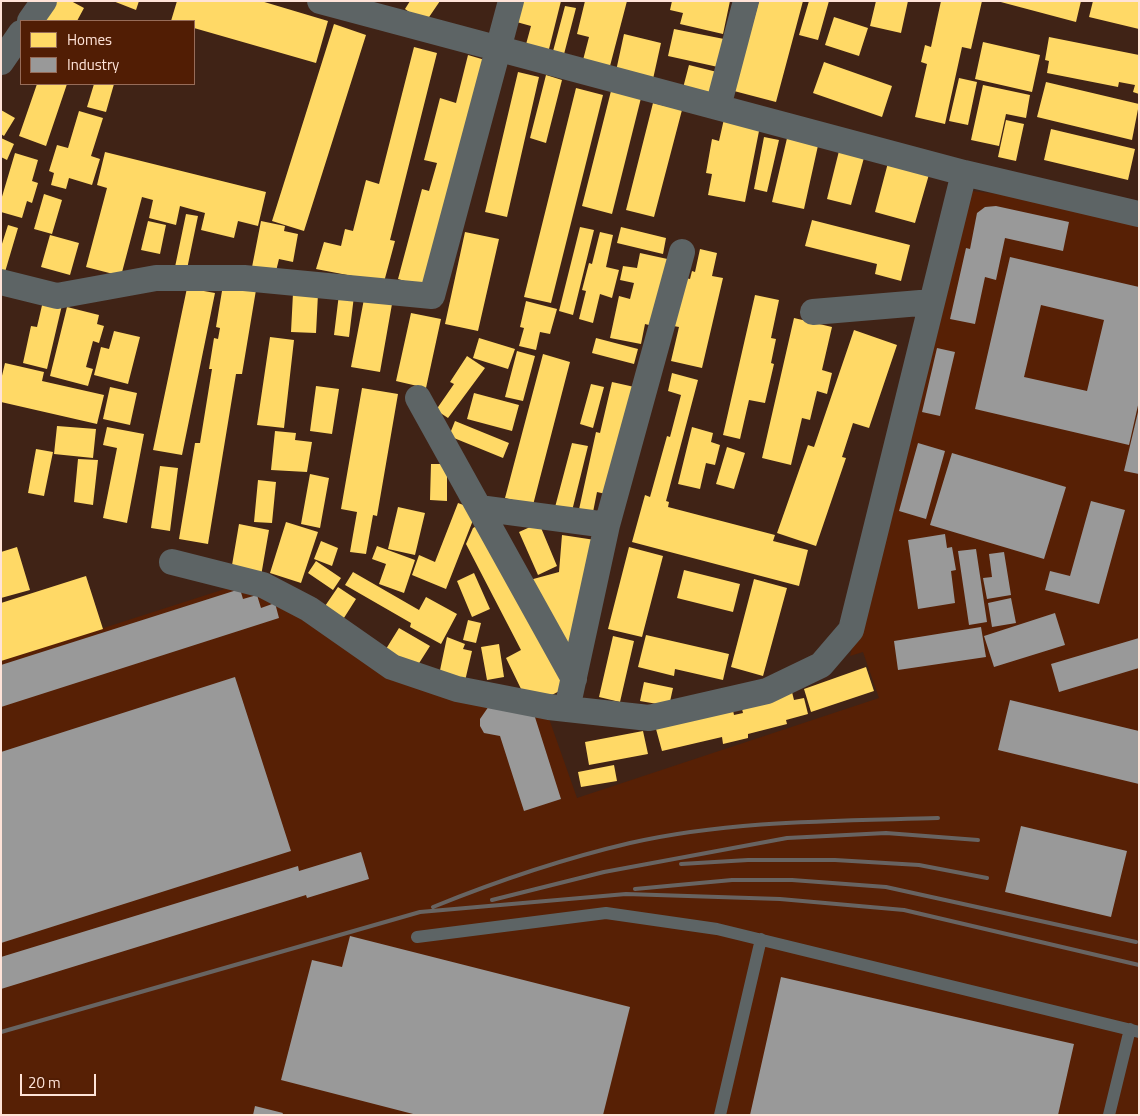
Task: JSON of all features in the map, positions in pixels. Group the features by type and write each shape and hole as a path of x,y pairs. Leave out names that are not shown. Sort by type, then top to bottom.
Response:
{"street":[{"path":"31,20 44,1"},
{"path":"320,1 964,173 1139,214"},
{"path":"1,282 57,296 156,278 244,278 432,296 511,1"},
{"path":"718,107 746,1"},
{"path":"1,62 20,34"},
{"path":"172,562 263,585 308,609 392,667 457,689 567,709 649,718 767,691 821,665 851,630 964,173"},
{"path":"567,709 607,525 682,252"},
{"path":"813,312 932,302"},
{"path":"418,398 574,679"},
{"path":"479,508 607,525"}],"lane":[{"path":"417,937 606,913 717,929 1134,1030 1109,1115"},
{"path":"720,1115 761,939"}],"shaded area":[{"path":"972,191 1139,210 1139,1115 1,1115 1,661 228,588 281,601 410,685 547,713 577,798 879,698 863,652 850,656 944,306"}],"building: Homes":[{"path":"54,1 71,1 84,8 78,20 44,20"},
{"path":"113,1 139,1 136,10"},
{"path":"177,1 261,1 328,21 316,63 195,28 195,20 171,20"},
{"path":"410,1 440,1 425,23 405,9"},
{"path":"519,1 561,1 548,53 525,48 531,26 513,21"},
{"path":"585,1 627,1 610,66 583,60 589,37 577,34"},
{"path":"672,1 730,1 723,34 680,24 683,13 670,10"},
{"path":"759,1 803,1 776,102 734,91"},
{"path":"809,1 829,1 818,40 799,35"},
{"path":"876,1 908,1 901,33 870,26"},
{"path":"941,1 982,1 971,49 962,47 945,124 915,117 927,64 921,62 925,45 931,47"},
{"path":"997,1 1081,1 1076,22"},
{"path":"1093,1 1139,1 1139,29 1089,17"},
{"path":"565,6 576,8 563,58 552,55"},
{"path":"834,17 868,28 859,56 825,45"},
{"path":"334,24 366,35 304,231 272,221"},
{"path":"674,29 724,39 718,67 668,56"},
{"path":"624,34 661,43 653,79 616,71"},
{"path":"1049,37 1139,55 1139,94 1133,92 1135,85 1119,82 1118,87 1047,73 1049,61 1045,60"},
{"path":"983,42 1040,55 1032,92 975,79"},
{"path":"414,47 437,53 390,240 395,241 384,282 316,269 324,242 341,246 345,229 353,231 366,180 379,184"},
{"path":"468,55 485,60 425,287 398,279 422,189 429,191 437,163 424,160 440,98 456,103"},
{"path":"824,62 892,86 882,117 813,93"},
{"path":"689,65 717,72 711,95 683,88"},
{"path":"518,72 539,77 507,217 485,212"},
{"path":"546,75 562,80 546,143 530,138"},
{"path":"959,78 977,82 968,125 949,121"},
{"path":"1046,82 1139,104 1132,140 1037,117"},
{"path":"37,85 67,85 46,146 19,136"},
{"path":"94,85 114,85 106,112 87,107"},
{"path":"983,85 1030,95 1026,118 1006,114 999,146 971,140"},
{"path":"576,88 603,95 551,303 524,297"},
{"path":"611,91 641,98 612,214 582,206"},
{"path":"653,103 682,110 654,217 626,210"},
{"path":"1,110 15,118 4,136 1,134"},
{"path":"79,111 103,118 91,156 100,159 92,185 69,178 66,189 51,185 54,173 49,171 57,145 68,148"},
{"path":"724,119 760,126 745,202 708,195 712,174 706,173 712,139 719,141"},
{"path":"1006,120 1024,124 1016,161 998,157"},
{"path":"1051,129 1135,149 1128,180 1044,160"},
{"path":"788,134 819,141 804,209 772,202"},
{"path":"764,137 779,140 767,192 754,189"},
{"path":"1,138 14,144 7,160 1,157"},
{"path":"840,147 865,154 851,205 827,199"},
{"path":"105,152 266,192 258,226 238,221 234,238 201,230 205,213 180,206 176,225 149,218 153,200 142,197 121,276 86,267 107,188 97,185"},
{"path":"15,153 38,160 32,181 38,183 32,203 27,201 22,218 1,212 1,200"},
{"path":"889,159 930,171 915,223 875,212"},
{"path":"44,194 62,200 52,234 34,229"},
{"path":"186,214 198,216 187,269 175,267"},
{"path":"812,220 910,245 901,281 875,274 877,264 805,246"},
{"path":"148,221 166,225 160,254 141,250"},
{"path":"261,221 285,226 284,231 298,234 293,262 279,259 276,271 252,267"},
{"path":"8,225 18,228 5,272 1,271 1,247"},
{"path":"580,227 594,230 573,315 559,311"},
{"path":"621,227 666,238 663,254 617,243"},
{"path":"465,232 499,239 478,331 445,324"},
{"path":"600,232 613,235 606,267 619,270 612,298 600,294 593,323 579,319 586,291 582,290 589,263 592,264"},
{"path":"50,235 79,243 70,275 41,267"},
{"path":"700,249 717,253 712,276 723,278 702,368 671,361 679,327 668,325 677,276 690,279 692,271 695,272"},
{"path":"640,253 672,260 653,326 645,324 641,344 610,338 619,296 630,299 634,283 620,280 623,266 637,268"},
{"path":"223,285 256,290 242,374 236,374 208,544 179,539 195,443 200,443 212,369 209,369 214,338 218,339 220,328 216,327"},
{"path":"187,288 215,293 182,455 153,450"},
{"path":"293,293 318,294 316,333 291,332"},
{"path":"339,294 354,296 349,337 334,335"},
{"path":"755,295 779,300 771,338 776,339 771,363 774,364 765,403 749,400 740,439 723,435"},
{"path":"364,299 392,304 380,372 351,367"},
{"path":"43,301 62,305 47,369 23,363 31,326 37,327"},
{"path":"526,301 557,309 550,334 540,332 536,350 519,346 524,328 520,327"},
{"path":"67,307 99,315 97,324 104,326 99,343 93,341 86,367 93,369 88,386 50,376"},
{"path":"411,313 441,319 426,388 396,381"},
{"path":"794,318 832,327 822,370 832,373 827,394 817,391 810,420 802,418 791,465 762,458"},
{"path":"854,330 897,345 869,428 853,423 842,457 846,458 816,546 777,533 808,445 814,447"},
{"path":"114,331 140,337 128,384 94,375 101,347 109,349"},
{"path":"270,337 294,340 284,428 257,425"},
{"path":"479,338 515,349 508,369 473,358"},
{"path":"596,338 638,349 634,364 592,353"},
{"path":"517,351 535,356 523,401 505,397"},
{"path":"543,354 570,362 533,505 505,498"},
{"path":"467,356 485,368 448,418 436,410 454,384 450,382"},
{"path":"5,363 44,372 42,381 104,395 97,424 1,402 1,380"},
{"path":"672,373 698,380 666,501 669,502 668,507 775,535 773,541 808,550 799,586 632,542 645,495 650,497 667,436 670,437 681,395 668,391"},
{"path":"612,382 639,388 610,495 597,492 592,517 578,514 596,432 600,433"},
{"path":"591,384 604,387 593,428 580,424"},
{"path":"316,386 339,389 332,434 310,431"},
{"path":"110,387 137,393 130,425 103,419"},
{"path":"362,388 398,394 377,516 373,515 366,554 350,552 357,512 341,509"},
{"path":"474,393 519,405 512,431 467,419"},
{"path":"455,421 509,443 503,458 449,436"},
{"path":"57,426 96,429 93,458 54,454"},
{"path":"107,427 144,434 127,523 103,518 117,448 103,445"},
{"path":"692,427 713,433 711,442 720,445 715,465 706,463 700,489 678,484"},
{"path":"275,431 296,433 295,440 312,442 307,472 271,470"},
{"path":"572,443 588,446 571,515 554,511"},
{"path":"727,447 745,453 734,489 716,484"},
{"path":"36,449 53,452 44,496 28,493"},
{"path":"78,459 98,460 93,505 74,502"},
{"path":"431,464 447,464 447,501 430,500"},
{"path":"160,466 178,468 170,531 151,528"},
{"path":"310,474 329,478 320,528 301,524"},
{"path":"258,480 276,482 272,523 254,522"},
{"path":"458,503 477,510 446,589 412,575 419,555 435,562"},
{"path":"398,507 425,513 415,555 388,549"},
{"path":"286,522 318,532 301,583 270,573"},
{"path":"484,522 569,686 548,697 523,693 506,658 521,650 466,544 473,528"},
{"path":"539,523 557,566 538,575 519,532"},
{"path":"239,524 269,530 261,576 231,571"},
{"path":"562,535 595,540 581,655 562,656 526,581 559,572"},
{"path":"321,541 338,548 332,566 314,559"},
{"path":"377,546 415,560 404,593 379,584 386,564 372,559"},
{"path":"17,547 30,590 1,598 1,552"},
{"path":"629,547 663,556 642,637 608,629"},
{"path":"316,561 341,578 333,590 308,573"},
{"path":"684,570 740,584 733,612 677,598"},
{"path":"353,572 419,610 426,597 457,614 441,644 410,627 411,623 345,585"},
{"path":"474,573 490,609 472,617 457,581"},
{"path":"86,576 103,629 1,661 1,603"},
{"path":"754,579 787,588 763,676 731,667"},
{"path":"338,587 356,599 342,621 323,609"},
{"path":"468,620 481,623 476,643 463,640"},
{"path":"399,628 430,646 416,668 386,649"},
{"path":"646,635 729,654 723,680 675,669 674,676 638,667"},
{"path":"613,636 634,641 620,702 599,697"},
{"path":"447,637 465,644 463,649 472,651 465,681 439,675"},
{"path":"499,644 504,677 487,680 481,647"},
{"path":"866,667 874,691 811,712 804,689"},
{"path":"644,682 673,688 669,706 640,701"},
{"path":"792,692 794,700 804,698 808,714 786,720 787,724 748,734 748,738 723,744 722,737 662,751 656,729 732,706 734,715 743,713 741,705"},
{"path":"643,731 648,754 589,765 585,742"},
{"path":"614,765 617,781 581,787 578,772"}],"building: Industry":[{"path":"996,206 1069,222 1063,251 1005,238 996,280 985,277 975,324 950,319 966,248 970,249 977,213 985,207"},
{"path":"1010,257 1139,287 1139,401 1129,445 975,409","holes":["1041,305 1104,320 1087,391 1024,377"]},
{"path":"937,348 955,352 940,416 922,412"},
{"path":"1139,412 1139,474 1124,471"},
{"path":"918,443 945,451 926,519 899,511"},
{"path":"952,453 1066,487 1044,559 930,525"},
{"path":"1091,501 1125,510 1099,604 1045,590 1050,571 1070,576"},
{"path":"945,534 947,548 952,547 956,570 951,571 955,603 918,609 908,540"},
{"path":"976,549 987,622 969,625 958,551"},
{"path":"1004,552 1011,595 987,599 983,578 992,577 989,554"},
{"path":"240,589 243,599 257,595 261,608 275,603 279,618 1,707 1,665"},
{"path":"1011,598 1016,623 992,627 988,603"},
{"path":"1055,613 1065,645 994,667 984,636"},
{"path":"981,627 986,657 898,670 894,641"},
{"path":"1139,638 1139,668 1059,692 1051,664"},
{"path":"235,677 291,851 1,943 1,752"},
{"path":"1010,700 1139,731 1139,784 998,750"},
{"path":"489,706 534,714 561,799 524,811 500,736 484,733 480,726 480,719"},
{"path":"1021,826 1127,851 1111,917 1005,892"},
{"path":"361,852 369,879 307,898 306,895 1,989 1,957 298,866 299,871"},
{"path":"350,936 630,1007 603,1115 417,1115 281,1080 312,960 342,967"},
{"path":"781,977 1074,1044 1058,1115 750,1115"},
{"path":"255,1106 283,1113 282,1115 253,1115"}],"railway":[{"path":"433,907 481,888 555,863 605,849 668,835 784,823 938,818"},
{"path":"492,900 604,872 787,838 886,833 978,840"},
{"path":"681,864 748,860 835,860 919,865 987,878"},
{"path":"635,889 732,880 792,880 886,887 1136,942"},
{"path":"1,1032 420,912 626,894 780,899 904,910 1139,965"}]}
